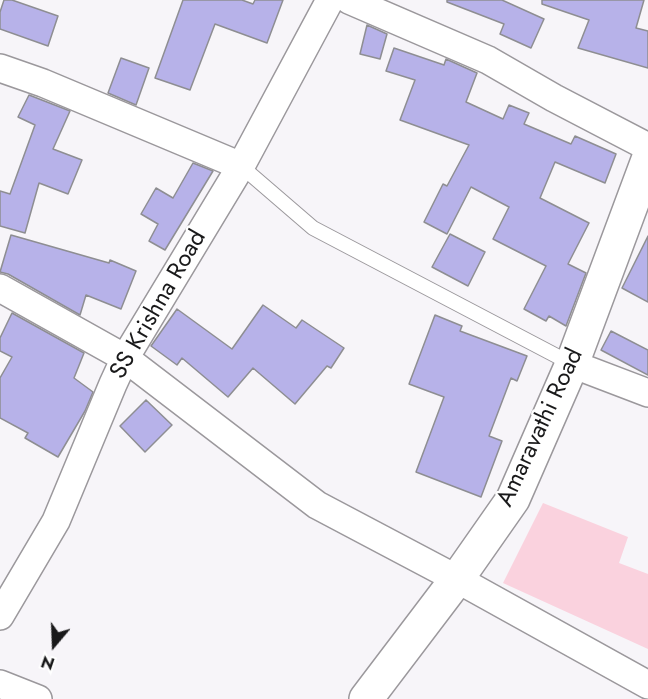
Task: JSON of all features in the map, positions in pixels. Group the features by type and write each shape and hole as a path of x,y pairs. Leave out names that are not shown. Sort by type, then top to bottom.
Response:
{"main road":[{"name":"Amaravathi Road","path":"366,699 457,579 513,499 572,364 648,160"}],"street":[{"name":"SS Krishna Road","path":"0,616 56,521 125,358 242,166 330,0"},
{"path":"349,0 488,60 554,98 648,147"},
{"path":"0,68 43,83 242,166"},
{"path":"0,288 125,358 317,506 457,579 648,685"},
{"path":"572,364 648,393"},
{"path":"0,684 38,699"}],"lane":[{"path":"242,166 313,228 572,364"}],"shaded area":[{"path":"543,503 628,537 619,563 648,574 648,649 503,583"}],"building":[{"path":"4,0 12,0 58,16 48,46 0,29 0,12"},
{"path":"183,0 242,0 253,4 255,0 283,0 267,43 215,24 190,90 155,78"},
{"path":"447,0 502,0 544,19 531,48 500,34 504,24 447,2"},
{"path":"542,0 644,0 636,28 648,31 648,68 578,48 589,20 542,4"},
{"path":"367,25 387,34 380,59 360,54"},
{"path":"394,48 444,65 446,59 477,73 466,102 503,119 509,105 529,113 524,124 571,144 575,136 616,154 605,183 555,162 540,198 589,223 568,264 586,273 566,326 549,316 546,321 524,309 546,266 493,239 509,207 471,187 447,234 424,222 443,184 447,186 469,145 400,120 415,80 386,71"},
{"path":"121,58 149,68 136,105 108,93"},
{"path":"29,95 70,111 53,149 82,160 68,194 39,183 25,233 0,226 0,191 10,194 35,125 18,117"},
{"path":"193,163 213,171 165,250 149,241 158,224 141,214 156,188 173,198"},
{"path":"450,234 485,252 468,286 432,267"},
{"path":"11,235 109,263 110,260 136,271 121,309 86,295 80,315 8,274 0,272"},
{"path":"648,236 648,302 622,288"},
{"path":"263,305 296,328 302,320 344,348 331,368 327,366 295,404 253,368 228,397 182,358 177,365 151,346 177,309 232,349"},
{"path":"12,313 84,353 74,378 93,392 85,411 58,457 25,438 28,433 0,418 0,378 12,357 0,351 0,338"},
{"path":"435,315 462,326 460,331 527,356 517,381 511,378 489,436 502,441 481,497 416,472 444,397 409,384"},
{"path":"611,331 648,350 648,375 601,350"},
{"path":"146,400 172,425 145,452 120,426"}]}
